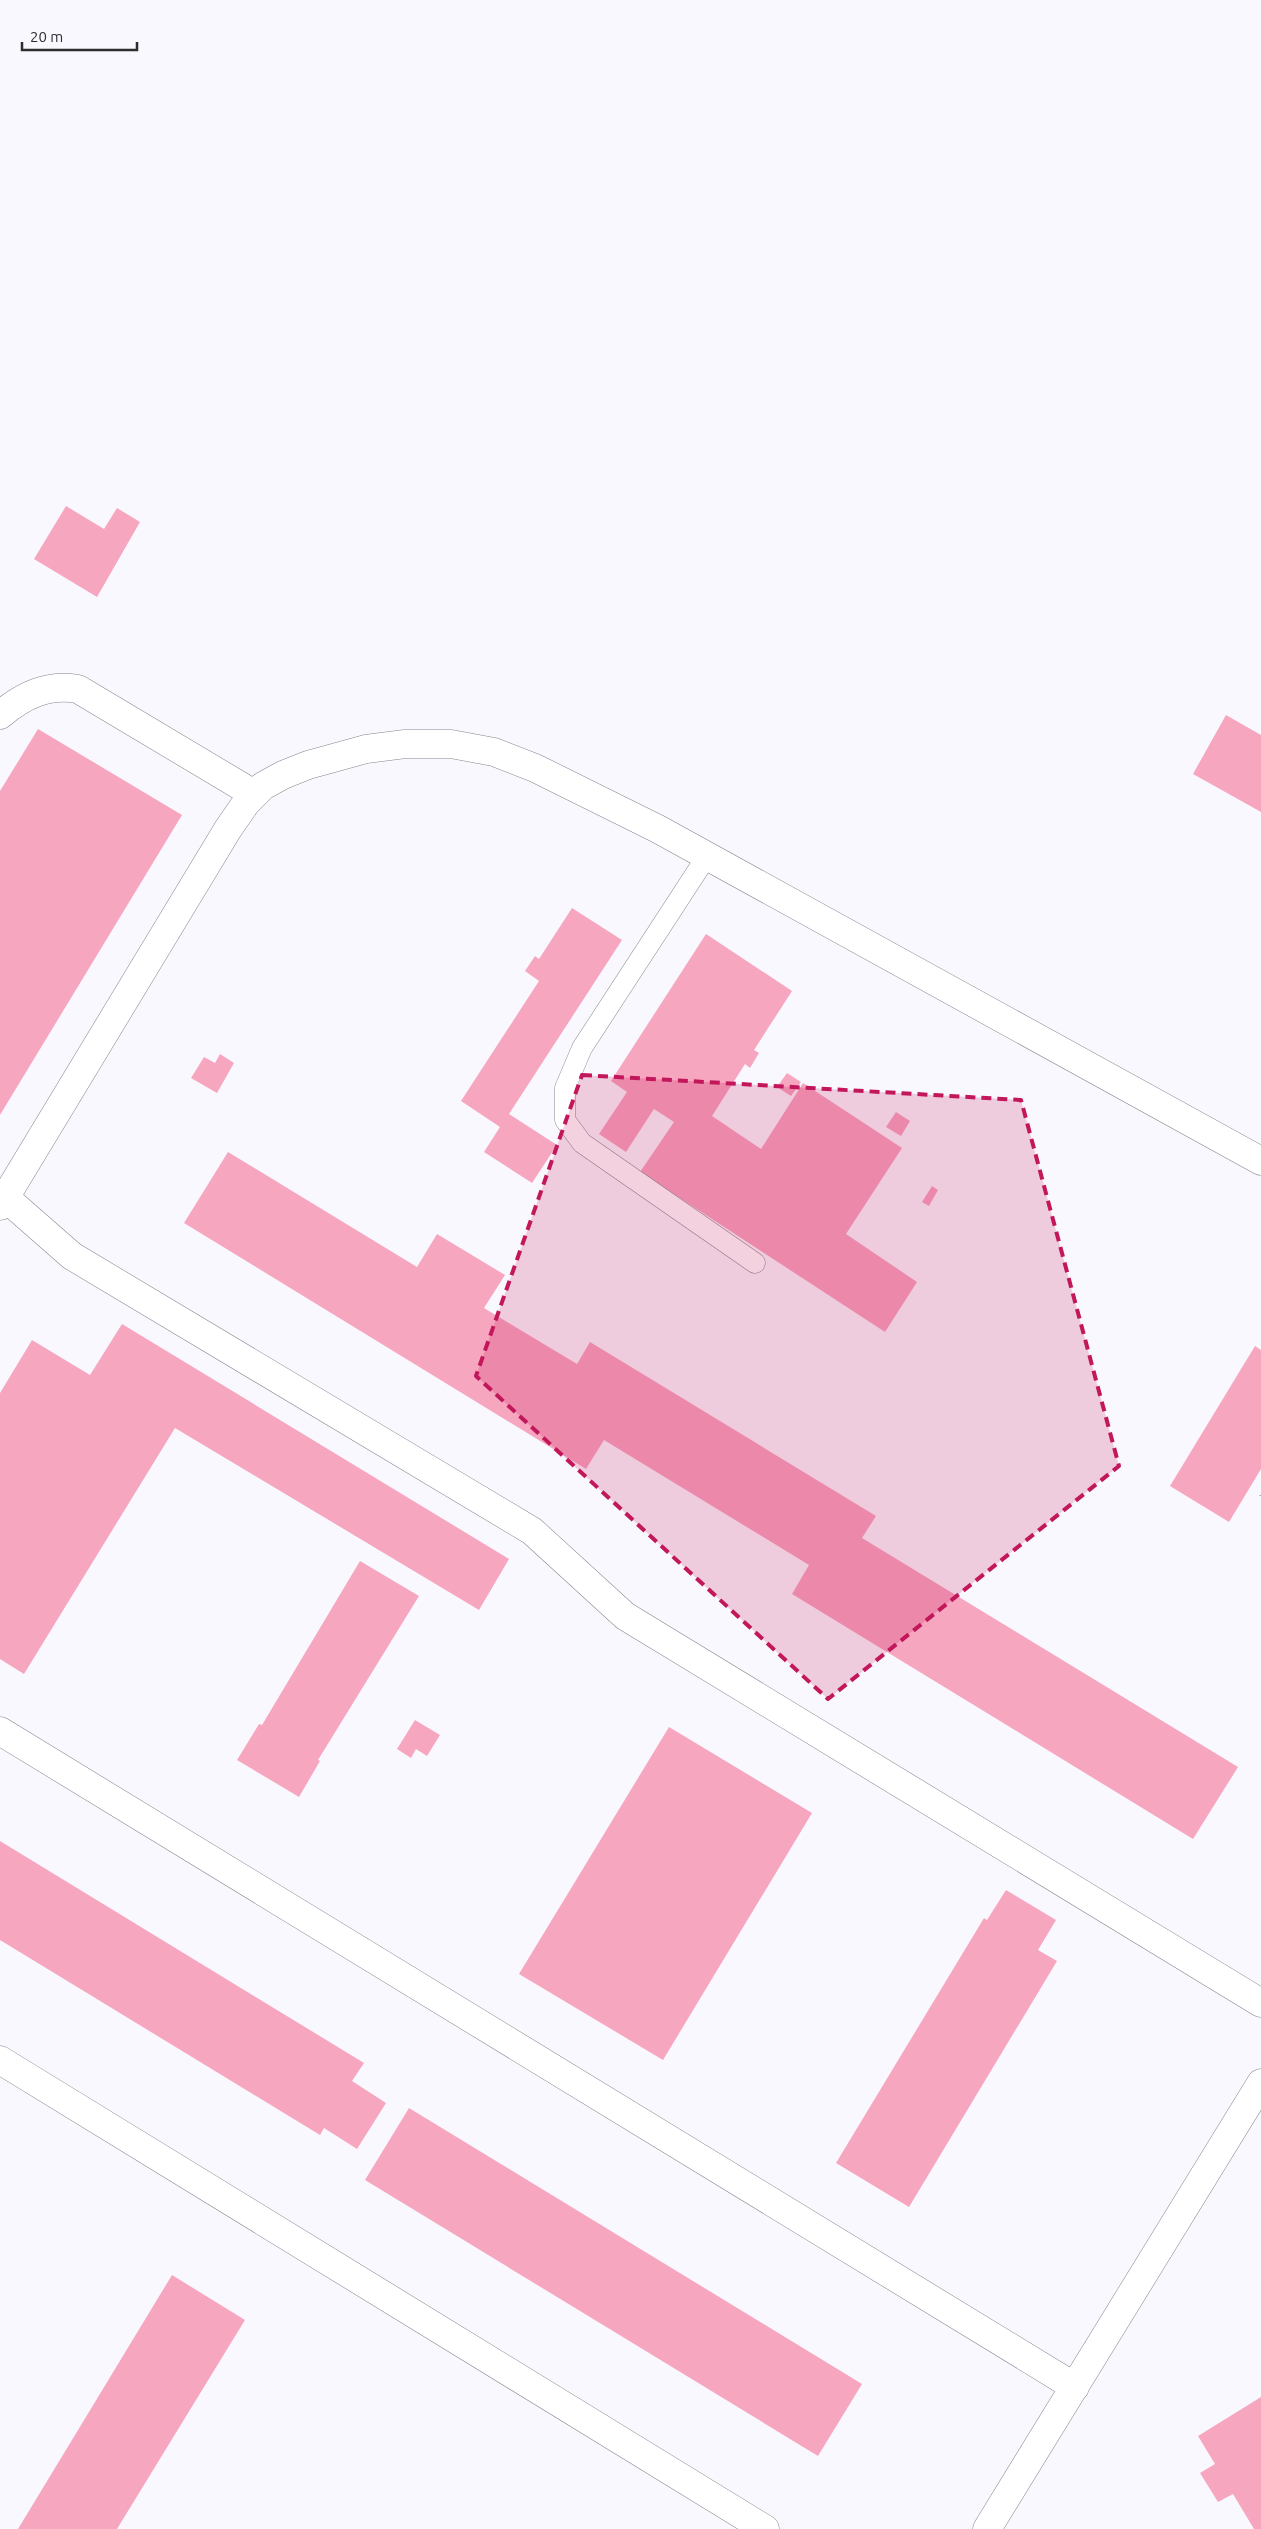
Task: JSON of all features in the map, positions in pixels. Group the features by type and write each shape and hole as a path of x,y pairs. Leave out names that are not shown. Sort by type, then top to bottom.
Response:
{"street":[{"path":"0,715 28,694 46,688 63,687 78,689 254,794"},
{"path":"1261,1161 658,829 535,768 494,752 451,744 405,744 366,750 308,765 283,775 254,794 228,829 2,1199 72,1256 532,1531 625,1616 1261,2003"},
{"path":"0,1731 1075,2387"},
{"path":"0,2060 765,2529"},
{"path":"987,2529 1261,2083"}],"lane":[{"path":"707,856 582,1048 565,1088 565,1120 582,1143 754,1263"}],"highlighted area":[{"path":"582,1075 1021,1100 1119,1466 828,1699 476,1376"}],"building":[{"path":"66,506 104,529 117,508 140,522 97,597 34,559"},
{"path":"1226,715 1261,735 1261,812 1193,774"},
{"path":"38,729 182,815 0,1115 0,791"},
{"path":"572,908 622,940 509,1114 557,1145 532,1183 484,1152 500,1127 461,1101 539,981 525,971 535,956 539,959"},
{"path":"706,934 792,991 754,1050 759,1053 750,1068 745,1064 712,1116 761,1149 803,1083 902,1148 846,1234 917,1282 885,1332 640,1172 674,1122 654,1109 626,1152 599,1134 627,1092 611,1081"},
{"path":"220,1054 234,1063 217,1093 191,1078 204,1057 215,1063"},
{"path":"787,1073 801,1082 791,1096 777,1087"},
{"path":"896,1112 910,1121 901,1136 886,1127"},
{"path":"228,1152 417,1267 437,1234 505,1275 484,1308 577,1364 590,1342 876,1516 862,1538 1238,1767 1193,1839 792,1594 809,1565 604,1440 586,1469 184,1223"},
{"path":"932,1186 938,1190 929,1206 922,1202"},
{"path":"122,1324 509,1559 479,1610 175,1428 24,1674 0,1659 0,1393 32,1340 90,1375"},
{"path":"1255,1346 1261,1350 1261,1469 1229,1522 1170,1486"},
{"path":"360,1561 419,1596 318,1760 320,1761 299,1797 237,1760 259,1724 262,1725"},
{"path":"415,1720 440,1735 427,1756 416,1749 411,1758 397,1749"},
{"path":"669,1727 812,1813 663,2060 519,1974"},
{"path":"0,1841 364,2063 352,2081 386,2103 357,2149 324,2128 320,2135 0,1940"},
{"path":"1006,1890 1056,1920 1038,1950 1057,1961 909,2207 836,2163 984,1918 987,1920"},
{"path":"409,2108 862,2384 818,2456 365,2180"},
{"path":"172,2275 245,2320 117,2529 18,2529"},
{"path":"1261,2397 1261,2529 1254,2529 1233,2494 1218,2502 1200,2473 1215,2464 1198,2436"}]}
